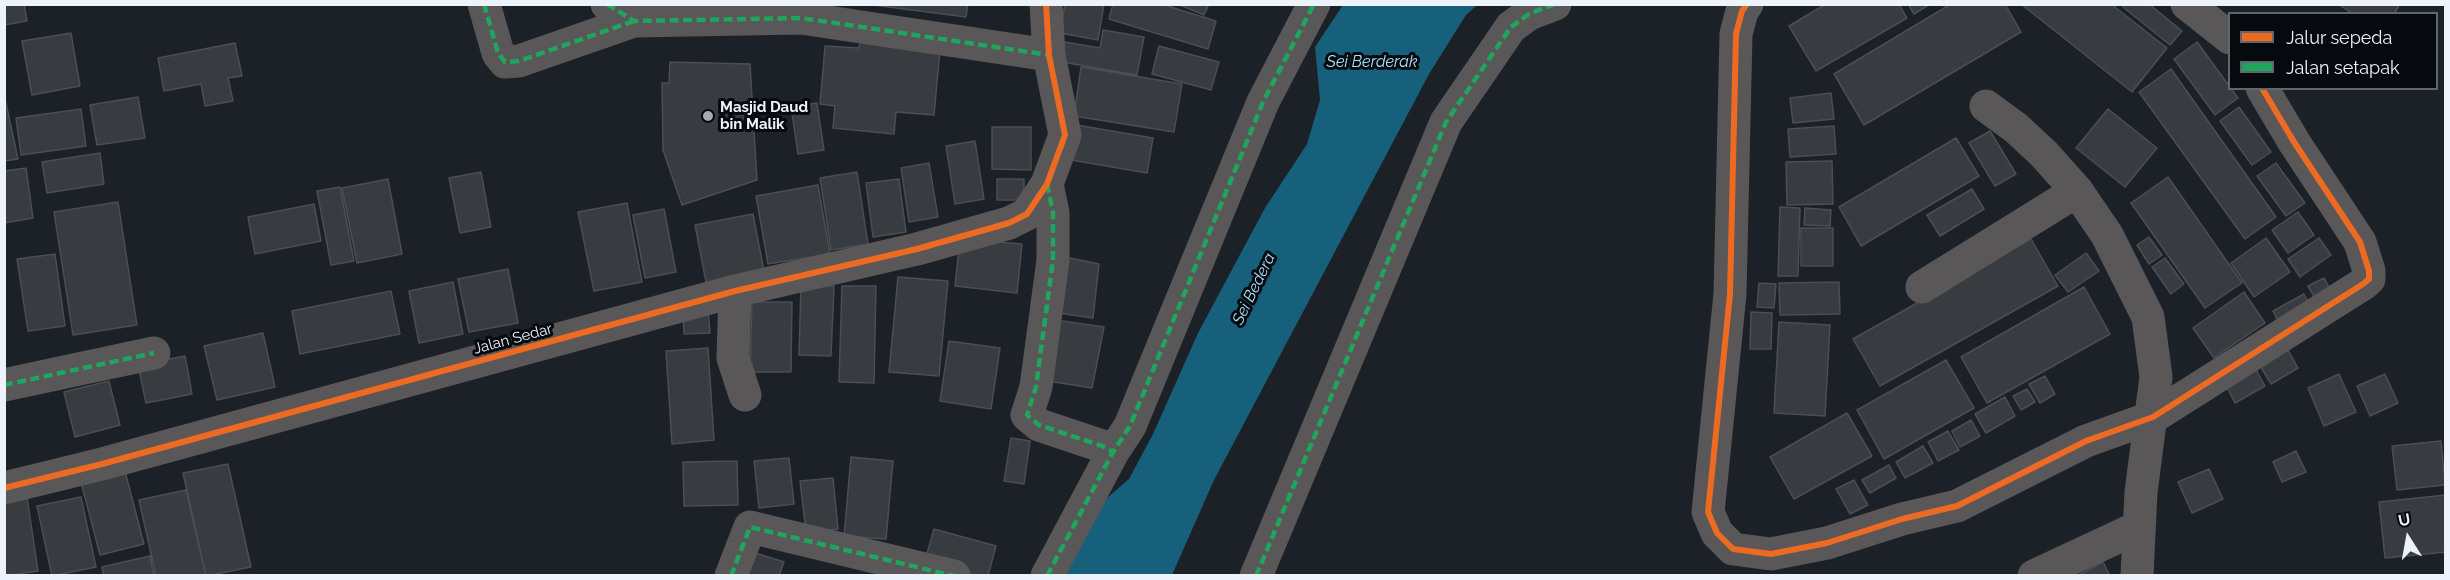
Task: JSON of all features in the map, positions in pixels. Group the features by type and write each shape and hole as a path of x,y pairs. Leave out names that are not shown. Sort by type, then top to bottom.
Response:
{"street":[{"path":"484,4 498,53 505,62 519,61 634,21 801,18 1049,55"},
{"path":"607,4 634,21"},
{"path":"1046,4 1049,55 1065,135 1047,184 1053,213 1053,260 1036,387 1026,415 1040,425 1102,446 1113,452"},
{"path":"1047,576 1113,452 1130,426 1263,102 1314,4"},
{"path":"1256,576 1446,122 1511,27 1529,14 1555,4"},
{"path":"1747,4 1742,11 1736,34 1730,294 1708,512 1717,533 1733,549 1771,554 1827,543 1902,519 1957,506 2086,441 2153,417 2369,279 2360,242 2294,142 2263,90"},
{"path":"2187,4 2228,37"},
{"path":"1986,106 2016,128 2044,154 2077,191 2107,235 2148,317 2156,377 2153,417 2141,492 2137,576"},
{"name":"Jalan Sedar","path":"4,488 102,464 735,291 917,249 1010,223 1027,214 1047,184"},
{"path":"1922,287 2077,191"},
{"path":"735,291 734,358 745,395"},
{"path":"4,385 154,353"},
{"path":"731,576 750,527 954,576"},
{"path":"2034,576 2139,527"}],"water":[{"name":"Sei Berderak","path":"1343,5 1477,5 1466,15 1429,74 1214,480 1172,575 1057,576 1085,517 1129,479 1153,434 1198,333 1265,208 1307,144 1320,100 1315,47"}],"building":[{"path":"4,4 24,4 27,21 4,25"},
{"path":"865,4 968,4 966,17"},
{"path":"1065,4 1104,4 1098,40 1060,33"},
{"path":"1113,4 1161,4 1216,21 1208,49 1109,19"},
{"path":"1178,4 1209,4 1204,15"},
{"path":"1826,4 1899,4 1907,18 1816,71 1789,26"},
{"path":"1908,4 1930,4 1914,14"},
{"path":"1951,4 2005,4 2021,32 1864,125 1834,74"},
{"path":"2021,4 2111,4 2167,48 2132,92"},
{"path":"2125,4 2149,4 2182,31 2170,45 2123,7"},
{"path":"2338,4 2400,4 2395,12 2350,12"},
{"path":"1103,30 1144,37 1137,75 1062,62 1065,42 1100,48"},
{"path":"71,33 80,86 32,95 22,41"},
{"path":"860,42 940,50 934,115 896,112 894,134 833,128 835,106 820,104 825,46 859,48"},
{"path":"2197,42 2228,84 2228,90 2232,90 2238,98 2215,115 2174,59"},
{"path":"235,43 242,76 228,78 233,101 205,106 201,84 164,91 158,58"},
{"path":"1159,46 1219,62 1211,90 1152,74"},
{"name":"Masjid Daud bin Malik","path":"670,62 750,64 757,180 682,205 663,150 662,83 669,83"},
{"path":"1081,67 1182,84 1174,132 1074,116"},
{"path":"2171,69 2276,217 2245,239 2139,92"},
{"path":"1831,93 1834,119 1793,123 1790,98"},
{"path":"4,94 18,159 4,161"},
{"path":"138,97 145,138 97,145 90,105"},
{"path":"817,103 824,150 798,154 791,107"},
{"path":"2239,107 2271,152 2252,165 2220,121"},
{"path":"81,109 86,146 21,155 16,118"},
{"path":"2108,109 2157,148 2125,187 2076,148"},
{"path":"1077,125 1153,138 1147,173 1071,160"},
{"path":"1834,126 1836,154 1790,157 1788,129"},
{"path":"992,127 1031,127 1031,170 992,169"},
{"path":"1990,131 2016,174 1995,186 1969,143"},
{"path":"1956,138 1979,176 1861,246 1839,207"},
{"path":"975,141 984,199 955,204 946,146"},
{"path":"100,153 104,184 47,193 42,162"},
{"path":"1832,161 1833,204 1787,205 1786,162"},
{"path":"929,163 938,217 909,222 901,168"},
{"path":"2276,163 2305,203 2286,216 2257,176"},
{"path":"26,168 33,218 4,223 4,171"},
{"path":"481,172 491,227 460,233 449,178"},
{"path":"857,172 868,244 831,250 820,178"},
{"path":"2168,177 2242,283 2205,308 2131,203"},
{"path":"388,179 402,254 357,263 342,188"},
{"path":"899,179 906,232 873,237 866,183"},
{"path":"997,179 1024,179 1024,200 997,200"},
{"path":"818,185 830,254 768,264 756,196"},
{"path":"340,187 354,261 331,265 317,191"},
{"path":"1972,189 1984,209 1940,236 1927,215"},
{"path":"118,202 137,325 73,335 54,212"},
{"path":"627,203 642,282 594,291 578,212"},
{"path":"314,204 321,241 255,254 248,217"},
{"path":"1780,207 1800,208 1798,276 1778,276"},
{"path":"1805,208 1831,210 1830,226 1804,225"},
{"path":"664,209 676,272 645,278 633,215"},
{"path":"2298,212 2314,235 2288,253 2272,230"},
{"path":"753,214 765,276 707,287 695,225"},
{"path":"1801,228 1833,228 1833,266 1801,266"},
{"path":"2149,237 2162,255 2149,264 2137,245"},
{"path":"2266,238 2290,272 2254,297 2231,263"},
{"path":"2319,238 2331,255 2300,277 2288,259"},
{"path":"960,239 1022,244 1017,293 955,286"},
{"path":"2031,239 2058,286 1880,386 1853,339"},
{"path":"2086,253 2099,271 2068,292 2055,275"},
{"path":"55,254 65,326 28,331 17,259"},
{"path":"1065,257 1099,264 1093,318 1058,313"},
{"path":"2165,258 2184,284 2171,294 2152,267"},
{"path":"508,269 518,323 469,332 458,279"},
{"path":"898,277 948,281 939,376 889,372"},
{"path":"2324,278 2334,296 2319,305 2308,286"},
{"path":"453,282 463,334 419,343 409,291"},
{"path":"1839,282 1840,314 1780,315 1779,283"},
{"path":"1759,283 1776,284 1774,308 1757,307"},
{"path":"801,285 834,286 831,356 799,355"},
{"path":"842,286 876,286 874,383 839,382"},
{"path":"2084,287 2110,334 1987,403 1961,357"},
{"path":"391,291 400,334 300,354 292,311"},
{"path":"2244,292 2265,323 2214,358 2193,328"},
{"path":"2304,294 2313,311 2282,329 2273,311"},
{"path":"752,302 792,302 791,372 750,372"},
{"path":"708,308 710,333 684,334 683,310"},
{"path":"1751,312 1772,313 1771,349 1750,349"},
{"path":"1056,320 1104,327 1092,388 1042,380"},
{"path":"1779,322 1830,325 1825,416 1774,413"},
{"path":"263,333 275,387 217,400 204,346"},
{"path":"949,341 1000,348 991,409 940,401"},
{"path":"708,348 714,440 672,444 666,351"},
{"path":"2287,348 2298,368 2271,384 2259,364"},
{"path":"185,356 192,394 146,403 138,365"},
{"path":"1946,360 1974,408 1884,459 1857,410"},
{"path":"2255,368 2265,386 2235,403 2225,384"},
{"path":"2339,374 2356,412 2324,426 2308,388"},
{"path":"2385,374 2398,403 2370,416 2357,386"},
{"path":"2045,376 2055,394 2040,403 2029,384"},
{"path":"109,381 120,425 75,437 64,392"},
{"path":"2027,389 2035,402 2021,410 2013,396"},
{"path":"2005,397 2015,416 1986,433 1975,414"},
{"path":"1847,413 1872,456 1794,499 1770,457"},
{"path":"1971,420 1980,436 1960,447 1952,431"},
{"path":"1948,431 1959,450 1938,461 1928,442"},
{"path":"1011,438 1030,441 1024,484 1004,481"},
{"path":"2441,441 2445,485 2397,490 2392,446"},
{"path":"1923,446 1933,463 1905,478 1896,462"},
{"path":"2296,451 2306,472 2282,482 2273,462"},
{"path":"121,456 144,544 100,555 77,467"},
{"path":"851,457 893,461 886,539 844,536"},
{"path":"789,458 794,504 759,508 754,461"},
{"path":"737,461 738,505 684,506 683,462"},
{"path":"228,464 251,567 206,576 183,473"},
{"path":"1889,465 1896,478 1870,493 1862,480"},
{"path":"2209,469 2223,499 2192,513 2178,482"},
{"path":"833,478 838,529 806,532 800,481"},
{"path":"1854,480 1868,505 1850,514 1836,489"},
{"path":"186,490 206,576 156,576 139,500"},
{"path":"2446,495 2446,552 2385,558 2379,502"},
{"path":"27,497 38,571 4,576 4,500"},
{"path":"81,497 96,567 52,576 37,506"},
{"path":"934,529 996,546 988,576 971,576 924,564"},
{"path":"746,550 784,562 779,576 737,576"},
{"path":"150,556 154,576 104,576 102,567"},
{"path":"2103,562 2110,576 2077,576"}],"marked path":[{"path":"484,4 498,53 505,62 519,61 634,21"},
{"path":"607,4 634,21 801,18 1049,55"},
{"path":"1047,576 1113,452 1130,426 1263,102 1314,4"},
{"path":"1256,576 1446,122 1511,27 1529,14 1555,4"},
{"path":"1047,184 1053,213 1053,260 1036,387 1027,415 1039,425 1102,446 1113,452"},
{"path":"4,385 154,353"},
{"path":"731,576 750,527 954,576"}],"cycle path":[{"path":"4,488 102,464 735,291 917,249 1009,223 1027,214 1047,184 1065,135 1049,55 1046,4"},
{"path":"1747,4 1742,11 1736,34 1730,294 1708,512 1717,533 1733,549 1771,554 1827,543 1902,519 1957,506 2086,441 2153,417 2369,279 2369,271 2360,242 2294,142 2263,90"}],"place":[{"name":"Masjid Daud bin Malik","path":"708,116"}],"water label":[{"name":"Sei Bedera","path":"1254,289"}]}
